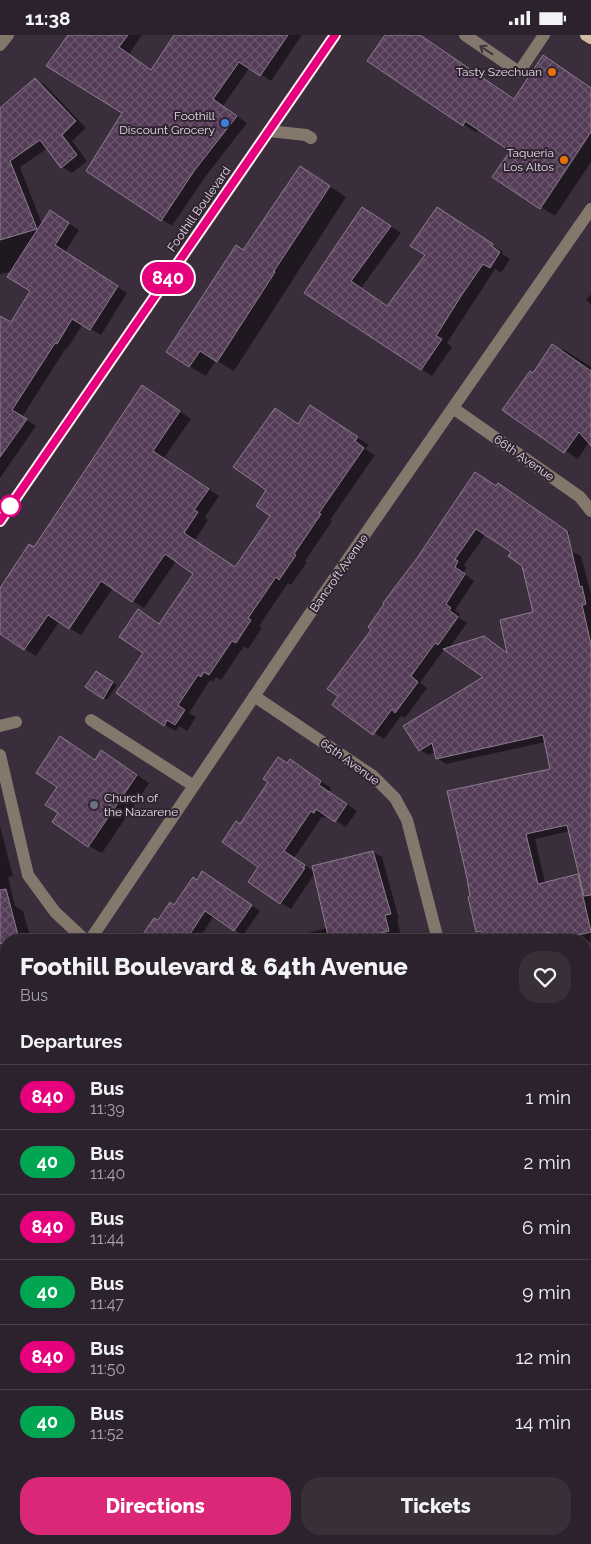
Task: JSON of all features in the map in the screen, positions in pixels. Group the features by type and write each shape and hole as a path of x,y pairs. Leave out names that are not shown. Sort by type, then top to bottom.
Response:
{"main road":[{"name":"Foothill Boulevard","path":"0,521 335,35"},
{"path":"586,35 591,39"}],"street":[{"path":"0,45 8,35"},
{"path":"465,35 519,72 544,35"},
{"path":"269,131 306,135 311,138"},
{"name":"Bancroft Avenue","path":"94,934 254,696 591,209"},
{"name":"66th Avenue","path":"453,408 580,497 591,511"},
{"name":"65th Avenue","path":"254,696 373,776 395,798 407,820 436,934"},
{"path":"91,720 194,786"},
{"path":"0,726 16,722"},
{"path":"0,755 28,875 55,912 79,934"}],"building":[{"path":"68,35 128,35 119,47 151,70 174,35 288,35 260,76 239,62 213,99 237,116 194,171 161,221 86,171 122,113 46,66"},
{"path":"385,35 420,35 514,99 543,55 591,88 591,132 540,209 492,177 510,151 465,121 463,126 367,61"},
{"path":"35,78 76,121 62,135 77,155 61,168 40,140 10,161 37,229 0,240 0,108"},
{"path":"300,166 330,186 217,362 200,351 189,367 166,352 236,245 243,250"},
{"path":"362,207 391,226 351,281 387,306 425,255 410,246 437,207 493,244 492,246 500,252 490,268 483,264 461,296 436,336 442,339 421,370 304,293"},
{"path":"50,210 69,223 55,245 118,286 90,330 72,319 57,344 55,343 12,410 27,419 0,457 0,316 11,322 30,291 7,277"},
{"path":"552,344 591,371 591,446 579,432 564,453 502,410 530,371 533,373"},
{"path":"142,385 180,411 153,451 209,489 194,510 198,512 184,533 235,567 270,516 256,506 266,490 233,467 275,408 298,424 310,405 358,437 355,441 364,448 319,513 321,514 279,580 276,577 248,618 251,620 236,643 232,641 209,675 204,672 201,677 198,675 178,705 185,710 175,725 167,720 164,726 116,693 143,653 119,637 138,609 159,624 193,574 165,554 132,602 101,581 69,629 48,615 24,650 0,634 0,588 29,544 34,547"},
{"path":"475,472 496,486 498,483 567,531 580,587 582,586 586,604 582,605 591,644 591,895 584,896 567,825 526,834 538,884 578,874 591,932 582,934 550,934 550,932 542,934 482,934 481,931 476,932 468,897 470,896 467,878 447,791 550,769 543,735 436,759 432,743 419,751 403,726 483,677 443,649 484,636 507,653 500,620 533,612 522,566 508,556 511,552 476,529 455,559 458,561 455,567 465,574 446,604 451,608 449,610 458,617 438,645 435,643 411,676 418,682 395,713 392,709 373,735 332,705 338,696 327,689 371,630 368,627 383,603 417,558"},
{"path":"96,671 113,682 103,699 85,687"},
{"path":"60,736 95,760 101,750 137,775 88,847 52,822 58,813 45,805 57,787 36,773"},
{"path":"278,757 287,763 290,759 321,781 319,785 347,804 335,822 316,809 314,813 311,811 284,851 305,865 303,868 305,868 280,904 248,882 258,867 222,842 236,821 240,824 268,782 263,779"},
{"path":"373,851 391,914 385,915 389,931 377,934 328,934 312,866"},
{"path":"202,871 252,905 234,931 205,911 190,934 143,934 154,918 158,920 170,902 174,905 193,877 197,880"},
{"path":"6,889 18,934 0,934 0,890"}],"bus line":[{"name":"840","path":"0,521 335,35"}],"place":[{"name":"Tasty Szechuan","path":"552,72"},
{"name":"Foothill Discount Grocery","path":"225,123"},
{"name":"Taqueria Los Altos","path":"564,160"},
{"name":"Church of the Nazarene","path":"94,805"}]}
